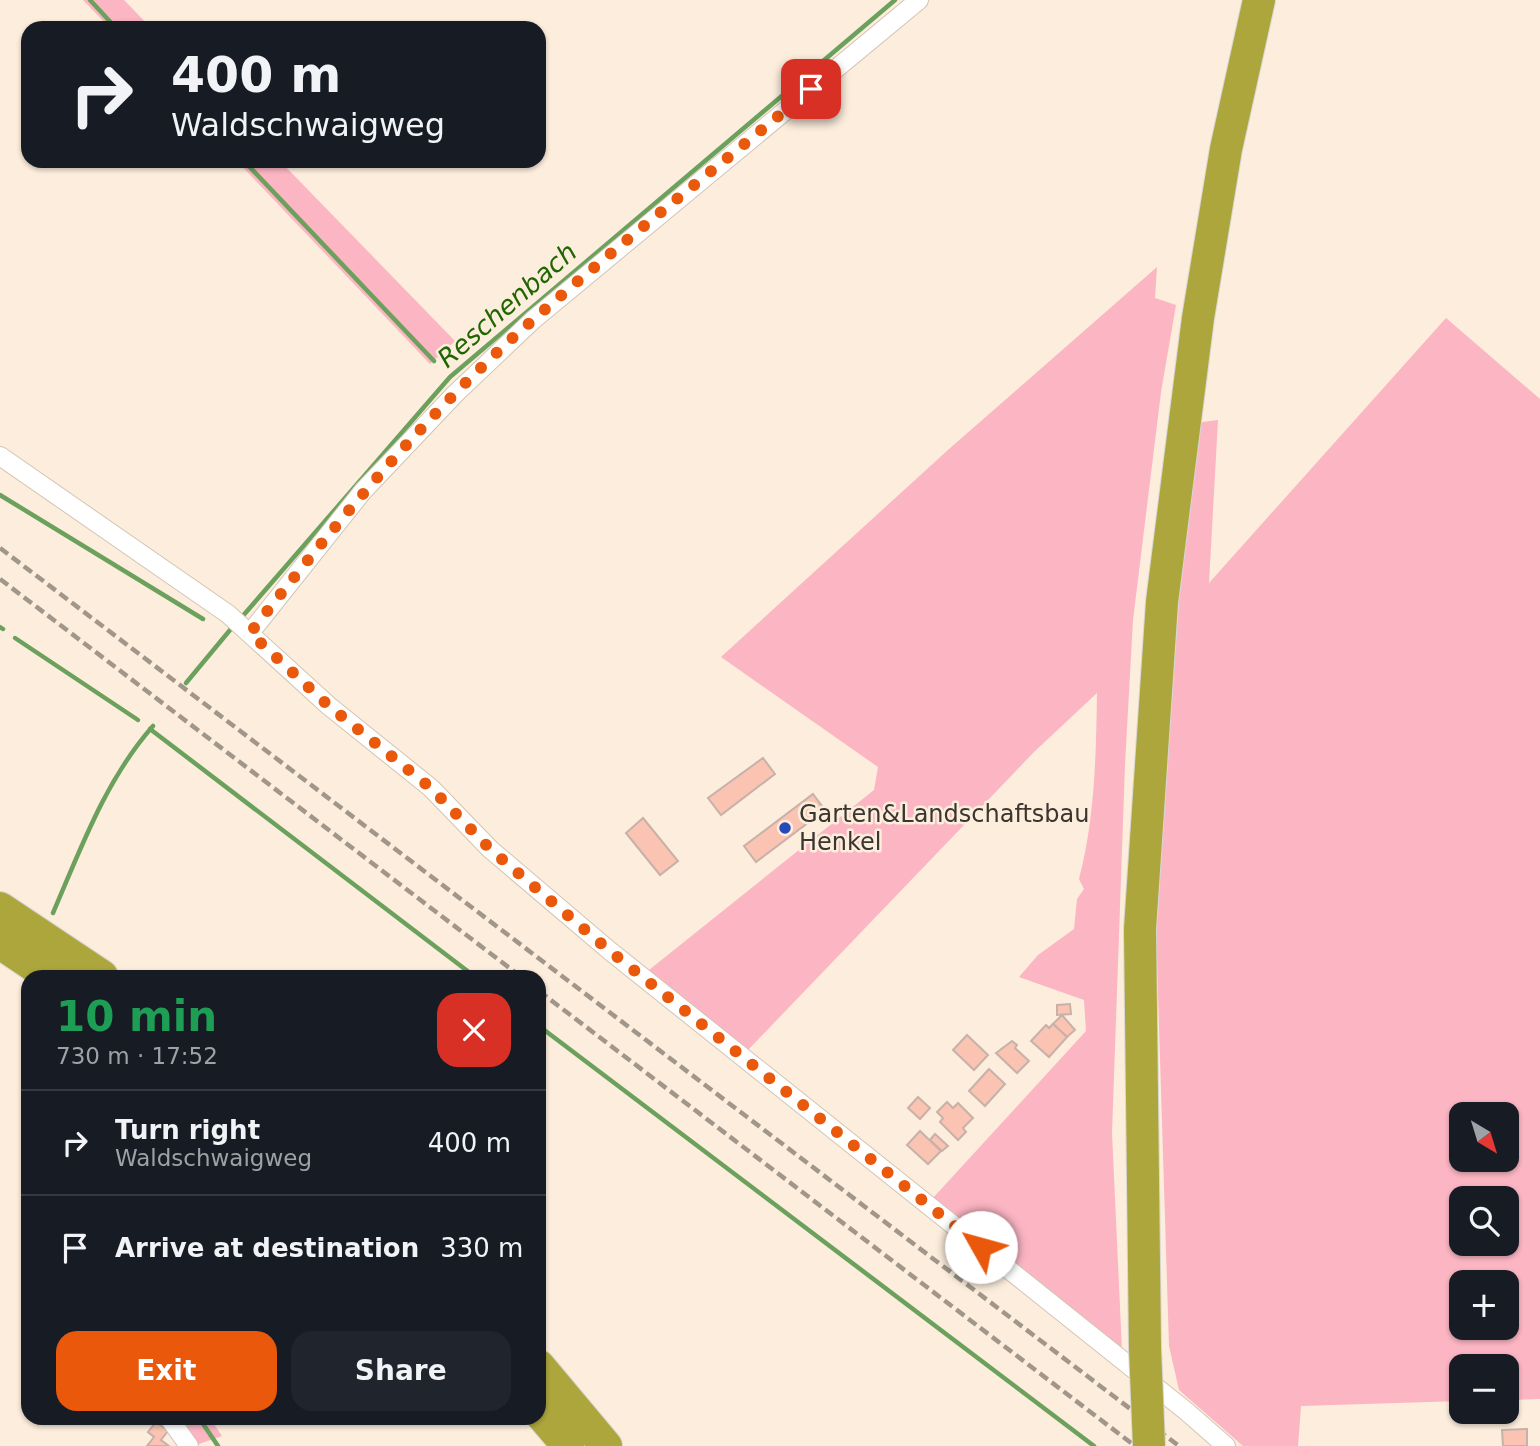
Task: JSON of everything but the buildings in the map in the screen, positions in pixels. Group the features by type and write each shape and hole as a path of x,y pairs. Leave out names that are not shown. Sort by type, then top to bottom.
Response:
{"highway":[{"path":"1149,1446 1145,1348 1140,929 1162,602 1167,542 1200,305 1226,149 1259,0"},
{"path":"0,908 93,970"},
{"path":"0,943 40,970"},
{"path":"546,1378 585,1442"},
{"path":"546,1417 585,1442"}],"street":[{"path":"246,630 363,491 455,394 533,320 919,0"},
{"path":"0,456 228,614 329,706 431,788 490,849 610,951 1186,1411 1226,1446"},
{"path":"174,1425 189,1446"}],"shaded area":[{"path":"83,0 124,0 144,21 103,21"},
{"path":"244,168 287,168 455,341 430,364"},
{"path":"1157,267 1155,298 1176,305 1161,392 1133,620 1125,764 1112,1133 1122,1351 933,1198 1086,1031 1084,1000 1019,977 1038,955 1074,929 1077,899 1084,889 1079,879 1091,810 1097,693 1034,752 748,1050 649,970 874,790 878,767 721,657 949,449"},
{"path":"1446,318 1540,399 1540,1399 1519,1400 1519,1354 1449,1354 1449,1401 1301,1406 1298,1446 1243,1446 1179,1390 1169,1346 1156,930 1173,617 1195,423 1218,420 1209,583"},
{"path":"179,1425 215,1425 222,1436 193,1446"}],"waterway":[{"path":"90,0 110,21"},
{"name":"Reschenbach","path":"241,618 450,377 895,0"},
{"path":"251,168 434,361"},
{"path":"0,495 203,619"},
{"name":"Reschenbach","path":"186,683 235,624"},
{"path":"15,638 138,720"},
{"name":"Reschenbach","path":"53,913 108,791 121,768 153,726"},
{"path":"150,729 466,970"},
{"path":"546,1031 1094,1446"},
{"name":"Reschenbach","path":"204,1425 218,1446"}],"railway":[{"path":"0,548 1179,1446"},
{"path":"0,579 512,970"},
{"path":"546,996 1135,1446"}],"place":[{"name":"Garten&Landschaftsbau Henkel","path":"785,828"}],"route":[{"path":"811,89 533,320 455,394 363,491 250,633 329,706 431,788 490,849 610,951 981,1247"}]}
